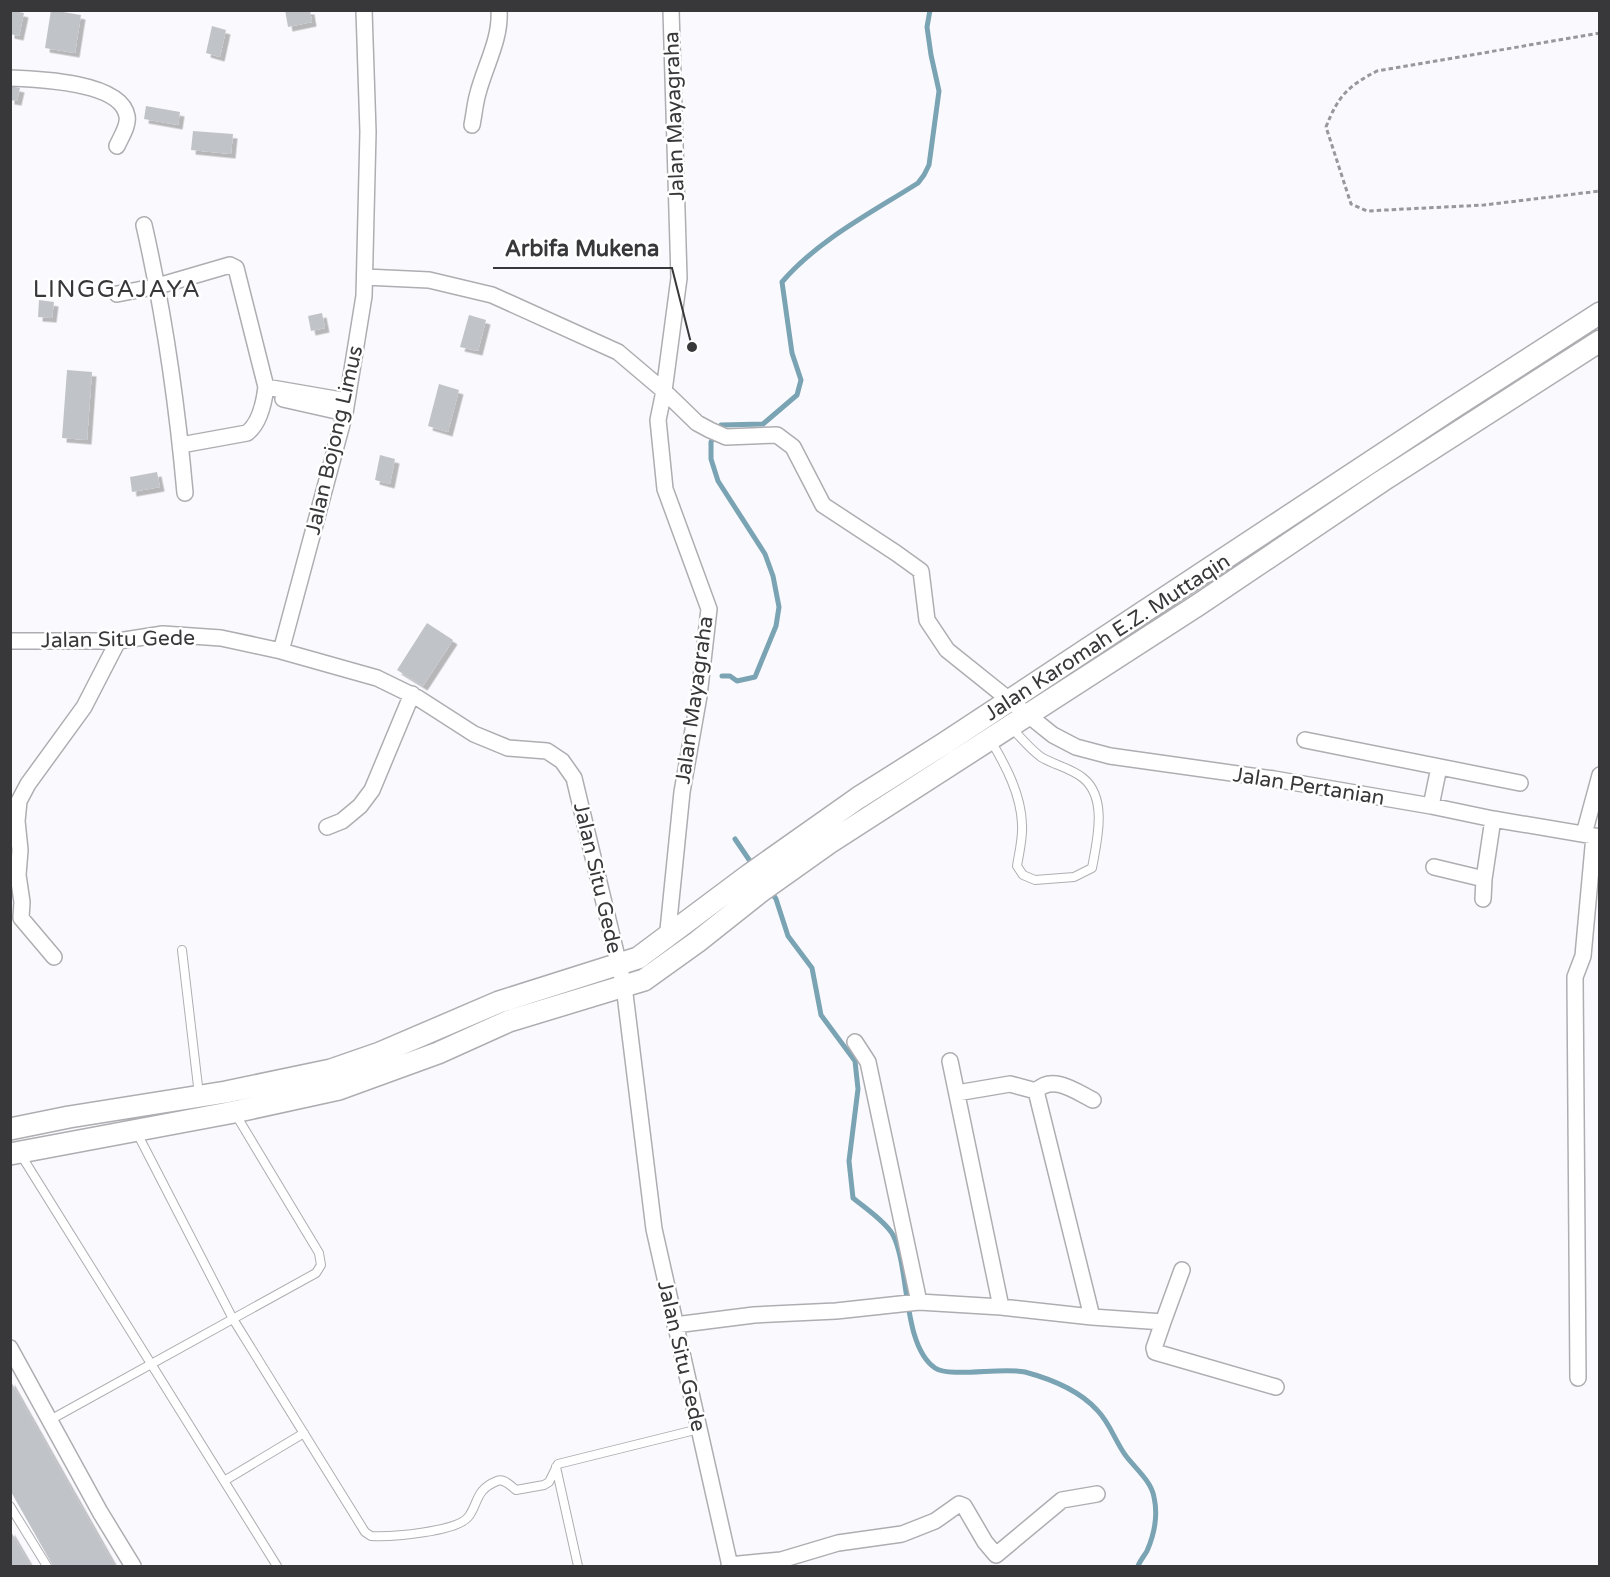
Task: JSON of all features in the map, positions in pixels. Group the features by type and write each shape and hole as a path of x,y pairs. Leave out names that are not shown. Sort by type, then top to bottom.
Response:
{"street":[{"name":"Jalan Bojong Limus","path":"281,651 346,407 364,296 368,132 364,10"},
{"path":"472,125 478,93 500,20 499,10"},
{"name":"Jalan Mayagraha","path":"664,965 682,792 699,696 709,609 665,489 658,420 679,278 671,10"},
{"path":"10,78 58,80 79,84 119,100 128,118 117,146"},
{"path":"144,225 158,286 181,445 185,493"},
{"path":"117,294 158,286 230,266 236,267 265,392 254,428 247,433 181,445"},
{"path":"365,278 429,280 492,295 618,352 664,391"},
{"name":"Jalan Karomah E.Z. Muttaqin","path":"790,858 858,798 1599,313"},
{"name":"Jalan Karomah E.Z. Muttaqin","path":"10,1129 69,1117 199,1097 331,1070 380,1053 500,1002 638,958 667,936 754,883 790,858 1010,726 1599,341"},
{"name":"Jalan Pertanian","path":"664,391 697,423 726,437 777,435 793,447 823,505 921,571 927,620 947,650 1053,735 1076,747 1110,756 1274,779 1593,835"},
{"path":"265,392 346,407"},
{"path":"1459,404 1473,423"},
{"name":"Jalan Situ Gede","path":"10,641 118,641 163,634 220,638 281,651 377,678 412,694 474,734 508,748 548,751 562,760 574,778 624,986 654,1228 730,1566"},
{"path":"54,957 21,918 17,820 19,801 28,784 84,707 118,641"},
{"path":"327,827 342,821 360,806 372,790 412,694"},
{"path":"1305,740 1520,783"},
{"path":"1431,806 1438,767"},
{"path":"1578,1378 1575,977 1583,956 1599,775"},
{"path":"1483,899 1493,819"},
{"path":"1434,867 1484,879"},
{"name":"Jalan Karomah E.Z. Muttaqin","path":"15,1153 234,1112 339,1089 438,1053 509,1021 644,980 664,965 754,883"},
{"path":"855,1042 868,1062 917,1303"},
{"path":"950,1061 1002,1307"},
{"path":"1036,1091 1042,1085 1050,1082 1093,1100"},
{"path":"957,1093 1011,1084 1036,1091"},
{"path":"1036,1091 1092,1317"},
{"path":"1182,1270 1154,1348 1155,1352 1276,1387"},
{"path":"675,1325 754,1315 917,1303 1002,1307 1163,1322"},
{"path":"11,1350 100,1512 133,1566"},
{"path":"730,1566 781,1560 838,1543 902,1534 935,1521 959,1504 963,1506 985,1542 1001,1561 1062,1500 1097,1494"}],"lane":[{"path":"990,738 1015,791 1022,824 1017,866 1023,875 1035,880 1074,877 1092,868 1097,843 1098,806 1095,794 1084,778 1040,756 1010,726"},
{"path":"182,950 199,1097"},
{"path":"50,1420 316,1273 321,1265 319,1253 234,1112"},
{"path":"135,1130 233,1319 365,1532 371,1536 438,1531 466,1520 479,1494 497,1480 503,1480 516,1490 544,1485 549,1482 558,1464 699,1429"},
{"path":"15,1153 152,1363 277,1566"},
{"path":"224,1481 304,1433"},
{"path":"556,1467 578,1566"},
{"path":"10,1506 47,1566"}],"path":[{"path":"1599,33 1377,71 1353,84 1333,109 1326,127 1352,204 1367,211 1484,205 1599,191"}],"building":[{"path":"10,10 24,13 19,36 10,34"},
{"path":"51,10 81,15 75,53 45,48"},
{"path":"285,10 310,10 312,22 288,27"},
{"path":"212,26 226,30 220,57 206,53"},
{"path":"10,86 20,88 17,101 10,100"},
{"path":"146,106 180,112 178,125 144,119"},
{"path":"193,131 233,134 231,154 191,150"},
{"path":"39,300 54,302 52,318 38,317"},
{"path":"322,313 325,328 311,331 308,316"},
{"path":"469,315 486,320 478,351 460,347"},
{"path":"67,370 92,372 87,440 62,438"},
{"path":"439,384 459,390 448,432 428,426"},
{"path":"380,455 395,459 390,484 375,480"},
{"path":"157,472 160,487 132,492 130,477"},
{"path":"427,623 453,640 423,686 397,670"},
{"path":"10,1380 115,1566 53,1566 10,1490"},
{"path":"10,1530 31,1566 10,1566"}],"waterway":[{"path":"722,676 730,676 737,681 755,677 776,626 779,607 773,576 765,554 718,481 711,459 711,442 721,425 763,424 797,395 801,380 792,353 782,282 828,240 918,183 924,175 929,165 939,91 927,27 930,10"},
{"path":"735,839 754,867"},
{"path":"770,890 776,899 788,936 812,968 821,1015 855,1061 858,1089 849,1161 853,1198 880,1220 893,1235 902,1266 912,1325 924,1357 935,1368 942,1371 1025,1372 1064,1386 1090,1403 1102,1415 1122,1450 1152,1491 1156,1511 1153,1532 1147,1551 1138,1566"}],"place":[{"name":"Arbifa Mukena","path":"692,347"}],"district":[{"name":"LINGGAJAYA","path":"117,289"}]}
